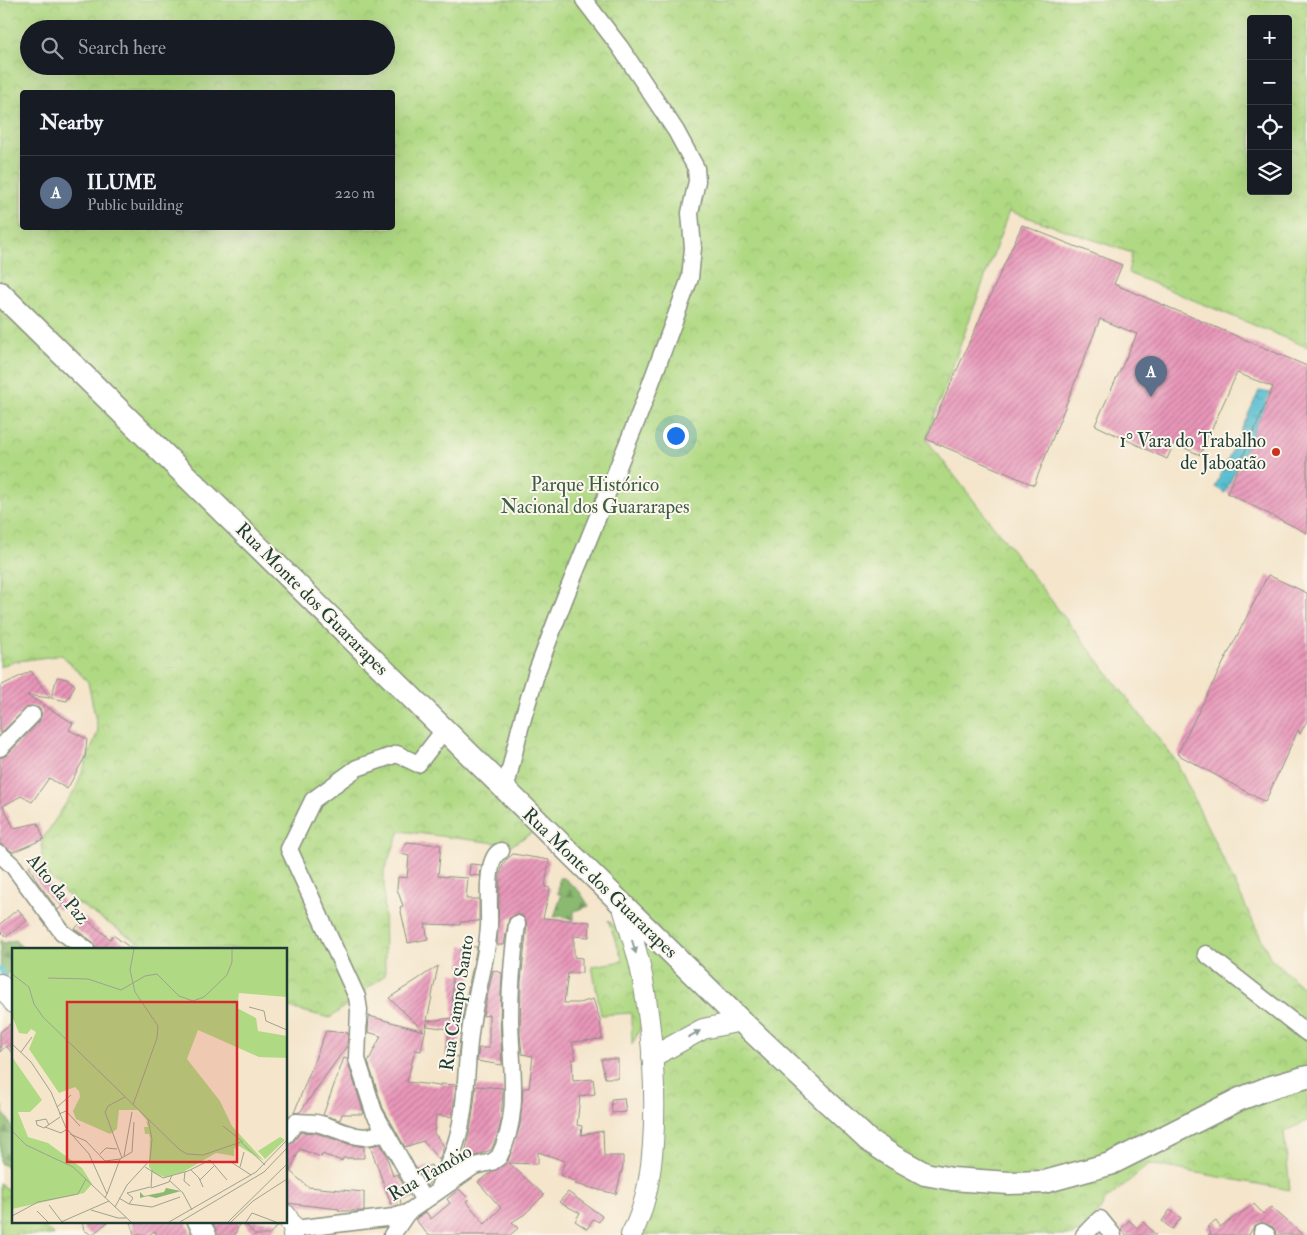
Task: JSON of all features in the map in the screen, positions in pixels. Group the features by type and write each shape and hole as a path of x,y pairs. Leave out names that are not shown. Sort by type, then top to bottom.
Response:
{"main road":[{"name":"Rua Monte dos Guararapes","path":"0,293 505,791 621,900 741,1021 868,1140 925,1174 979,1182 1044,1182 1110,1164 1240,1099 1271,1087 1307,1077"}],"street":[{"path":"505,791 520,728 537,671 639,415 690,278 692,263 690,213 697,181 696,168 661,108 620,47 584,0"},
{"path":"0,748 32,715"},
{"path":"430,1197 384,1130 374,1112 357,1059 359,1010 357,997 289,849 313,800 357,768 397,754 418,764 444,730"},
{"name":"Rua Campo Santo","path":"430,1197 459,1130 471,1026 486,951 489,877 493,858 501,850"},
{"name":"Alto da Paz","path":"0,854 13,866 62,932 85,948"},
{"path":"621,900 641,975 648,1014 652,1057 653,1144 650,1174 642,1214 631,1235"},
{"name":"Rua Tamôio","path":"291,1226 386,1218 407,1213 474,1166 492,1162 499,1157 504,1148 514,1096 510,1030 511,967 517,924"},
{"path":"1206,954 1307,1033"},
{"path":"0,984 12,1000"},
{"path":"652,1057 703,1029 741,1021"},
{"path":"288,1132 296,1122 317,1123 353,1136 377,1136 384,1130"},
{"path":"392,1235 407,1213"},
{"path":"1084,1235 1100,1219 1113,1235"},
{"path":"199,1222 206,1235"}],"green space":[{"name":"Parque Histórico Nacional dos Guararapes","path":"0,0 1307,0 1307,347 1128,273 1132,253 1009,211 926,439 1176,761 1270,957 1307,992 1307,1121 1284,1132 1290,1190 1149,1164 1104,1202 1098,1214 1083,1229 1073,1235 624,1235 635,1208 649,1114 642,1025 632,1045 631,1013 601,1015 592,966 623,961 608,920 634,945 621,901 541,827 512,845 400,831 384,871 385,975 330,1018 288,1008 288,948 146,948 70,898 42,869 42,840 76,788 98,731 88,682 62,655 11,662 0,667"},
{"path":"559,878 564,878 580,892 589,906 574,911 574,920 563,916 554,917 562,894 558,894"},
{"path":"0,940 4,943 15,940 23,948 12,948 12,971 1,978"},
{"path":"0,1103 3,1106 3,1113 11,1125 12,1132 12,1146 7,1167 0,1163"},
{"path":"0,1183 12,1195 12,1222 39,1222 54,1235 0,1235"}],"water":[{"path":"1259,391 1271,393 1225,493 1215,487"}],"building":[{"path":"1022,225 1122,265 1114,284 1307,366 1307,533 1227,493 1273,387 1237,373 1200,455 1174,443 1167,459 1095,425 1137,334 1100,319 1034,485 926,439"},
{"path":"1268,575 1307,593 1307,721 1300,734 1298,730 1265,802 1177,754"},
{"path":"31,671 50,698 27,695 73,723 69,730 87,739 85,757 67,789 49,778 32,802 21,796 3,806 14,828 38,823 44,839 13,852 0,844 0,758 7,755 39,722 42,713 39,708 29,706 0,734 0,686"},
{"path":"57,677 67,679 75,685 67,701 51,698"},
{"path":"407,842 441,845 438,876 468,878 466,899 479,899 479,921 460,922 460,925 425,924 428,939 408,943 400,907 403,906 397,889 398,877 407,878 409,856 401,854"},
{"path":"513,854 549,860 545,887 550,888 543,918 590,922 589,937 574,936 574,957 582,958 582,973 568,973 564,1003 579,1003 593,999 600,1020 602,1039 572,1042 576,1059 572,1060 573,1081 593,1079 595,1094 580,1096 577,1125 582,1126 581,1135 603,1131 604,1156 623,1156 623,1166 616,1194 575,1184 577,1182 560,1175 565,1161 538,1152 538,1164 509,1163 544,1195 525,1214 512,1222 518,1228 510,1235 428,1235 415,1219 426,1212 431,1219 450,1203 447,1199 459,1189 469,1199 466,1201 485,1224 501,1208 478,1182 508,1161 520,1126 523,1088 529,1088 533,1056 522,1054 520,1034 521,982 527,925 523,916 518,914 509,918 504,945 497,945 500,874 504,862"},
{"path":"33,864 65,903 58,910 36,880 29,866"},
{"path":"470,864 482,865 480,876 469,875"},
{"path":"18,909 27,921 6,937 0,931 0,924"},
{"path":"85,918 110,939 113,935 131,948 96,948 92,941 75,929"},
{"path":"461,946 477,947 463,1012 458,1057 446,1055 449,1029 427,1026 427,1023 421,1051 415,1050 407,1082 440,1086 440,1084 456,1085 452,1117 436,1115 434,1133 444,1146 439,1160 423,1141 405,1147 383,1108 368,1062 381,1036 368,1032 369,1016 424,1031 389,998 438,966 427,1021 453,1018 452,973 460,975"},
{"path":"493,970 502,973 500,1017 502,1065 477,1061 479,1048 489,1048 489,1015 483,1016"},
{"path":"12,1023 12,1053 6,1046 0,1052 0,1032"},
{"path":"326,1031 348,1033 347,1048 300,1112 294,1113"},
{"path":"344,1058 347,1059 364,1114 342,1114 340,1120 323,1115"},
{"path":"601,1059 618,1059 618,1078 605,1078"},
{"path":"476,1086 503,1088 501,1121 497,1137 491,1150 475,1156 465,1154"},
{"path":"624,1098 626,1112 612,1113 611,1099"},
{"path":"301,1132 316,1133 348,1144 364,1147 364,1158 343,1158 342,1161 322,1154 321,1157 300,1149 290,1171 308,1187 364,1192 364,1211 339,1211 339,1209 288,1203 288,1144 294,1141"},
{"path":"380,1144 386,1154 393,1176 397,1174 409,1195 400,1198 401,1204 392,1207 370,1146"},
{"path":"431,1165 434,1172 427,1187 418,1170"},
{"path":"568,1192 602,1216 599,1222 593,1219 587,1229 575,1221 580,1213 559,1202"},
{"path":"1254,1204 1263,1214 1271,1207 1303,1235 1277,1235 1273,1227 1262,1222 1254,1226 1249,1235 1208,1235 1211,1233 1207,1227 1216,1221 1220,1227"},
{"path":"1170,1210 1181,1218 1172,1229 1162,1221"},
{"path":"1129,1220 1137,1228 1143,1222 1156,1235 1126,1235 1121,1229"},
{"path":"82,1222 108,1222 92,1235 84,1230"},
{"path":"131,1222 186,1222 192,1235 157,1235 155,1231 148,1235 134,1235"},
{"path":"212,1222 240,1222 235,1235 218,1235"},
{"path":"244,1222 276,1222 278,1226 268,1235 255,1235"}],"waterway":[{"path":"0,969 5,978"}],"place":[{"name":"ILUME","path":"1151,397"},
{"name":"1° Vara do Trabalho de Jaboatão","path":"1276,452"}]}
